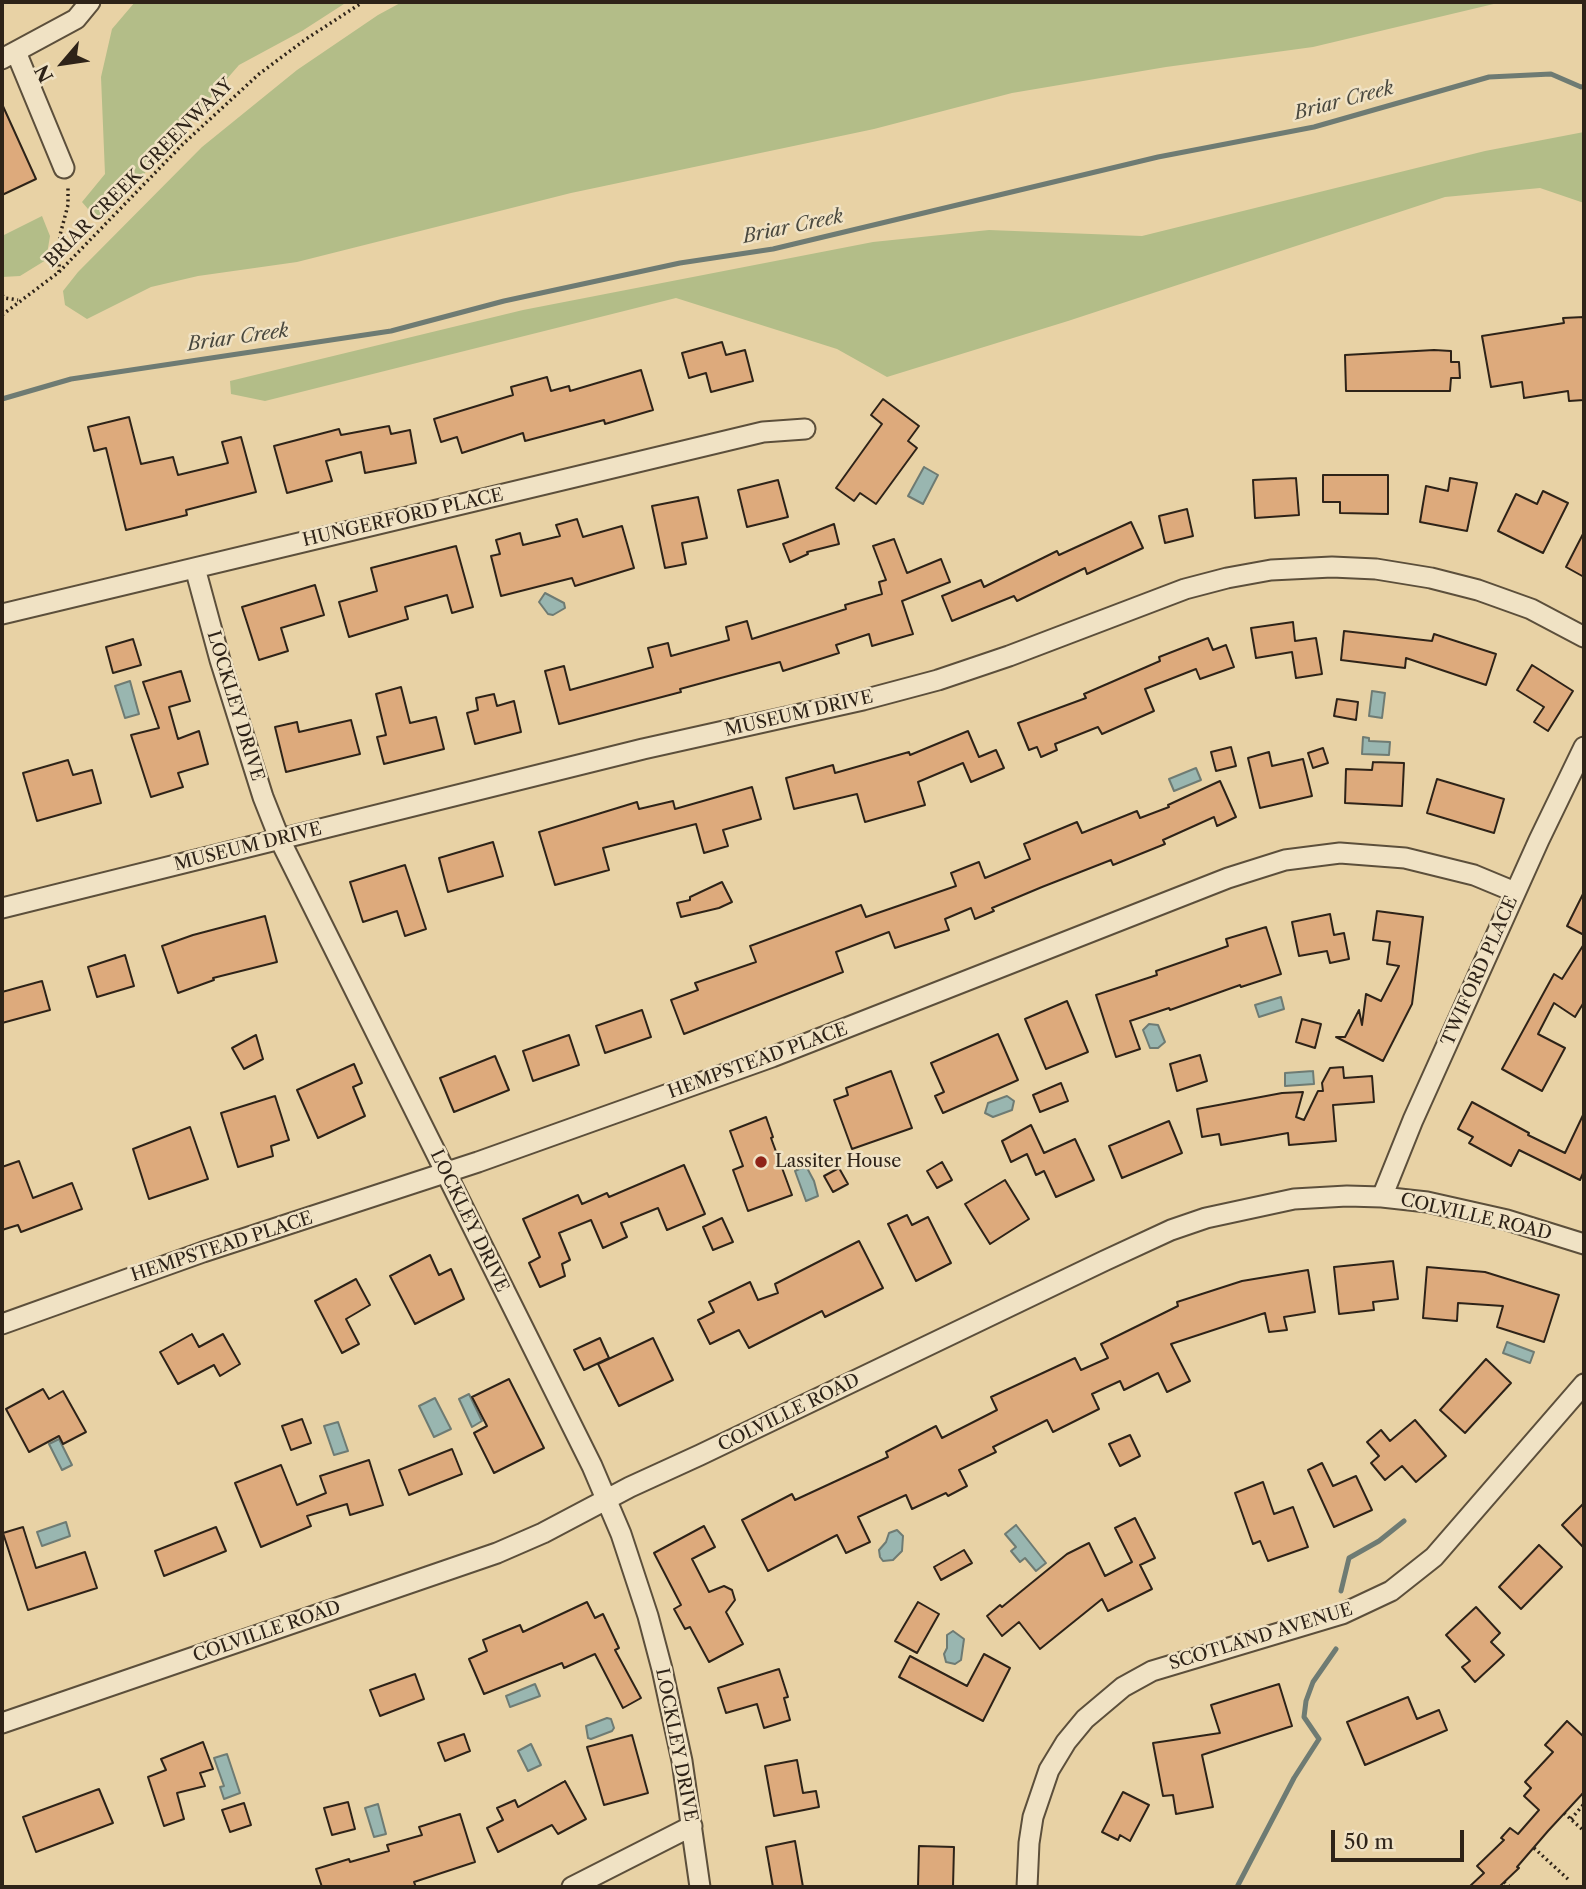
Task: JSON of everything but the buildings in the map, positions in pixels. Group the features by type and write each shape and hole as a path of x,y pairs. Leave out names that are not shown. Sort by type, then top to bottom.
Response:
{"street":[{"path":"64,168 9,55 76,19 90,2"},
{"name":"HUNGERFORD PLACE","path":"2,614 764,432 806,429"},
{"name":"MUSEUM DRIVE","path":"2,908 596,760 863,700 938,680 1185,589 1271,570 1332,567 1376,569 1431,578 1478,590 1531,609 1584,637"},
{"name":"LOCKLEY DRIVE","path":"195,568 263,797 280,840 607,1499 648,1616 662,1670 682,1761 700,1887"},
{"name":"TWIFORD PLACE","path":"1382,1197 1515,892 1584,747"},
{"name":"HEMPSTEAD PLACE","path":"2,1324 203,1252 445,1173 772,1057 1228,878 1284,860 1340,853 1405,858 1474,874 1515,892"},
{"name":"COLVILLE ROAD","path":"2,1723 476,1562 543,1533 607,1499 1171,1230 1206,1219 1294,1199 1382,1197 1427,1202 1507,1220 1584,1244"},
{"name":"SCOTLAND AVENUE","path":"1027,1887 1033,1817 1049,1770 1085,1718 1123,1687 1152,1671 1342,1615 1391,1591 1434,1557 1584,1384"},
{"path":"572,1887 692,1826"}],"path":[{"name":"BRIAR CREEK GREENWAAY","path":"2,315 59,272 183,144 259,74 363,2"},
{"path":"59,272 60,235 68,205 69,188 64,168"},
{"path":"2,295 20,300"},
{"path":"1571,1819 1584,1804"},
{"path":"1564,1813 1584,1831"},
{"path":"1534,1848 1570,1881"},
{"path":"1504,1882 1510,1887"}],"green space":[{"path":"135,2 347,2 302,31 239,65 110,213 94,216 82,202 105,174 101,77 112,29"},
{"path":"402,2 1502,2 1313,47 1166,67 1012,93 874,129 571,193 297,262 198,276 151,287 87,319 65,305 63,291 78,272 202,147 297,70 378,15"},
{"path":"1584,132 1584,203 1540,188 1445,197 1068,321 887,377 837,349 676,298 265,401 231,394 230,381 523,310 873,242 989,230 1142,236 1485,151"},
{"path":"42,216 50,236 46,260 20,276 2,277 2,236"}],"water":[{"path":"924,467 938,475 923,504 908,496"},
{"path":"545,593 564,603 565,608 553,615 548,614 539,602"},
{"path":"130,681 139,714 125,718 115,686"},
{"path":"1372,691 1385,693 1382,718 1369,716"},
{"path":"1363,737 1369,738 1369,741 1390,742 1389,755 1362,754"},
{"path":"1196,768 1201,780 1174,791 1169,779"},
{"path":"1281,997 1284,1009 1259,1017 1255,1005"},
{"path":"1149,1024 1158,1025 1165,1042 1158,1048 1150,1048 1143,1030"},
{"path":"1313,1071 1314,1084 1285,1086 1285,1073"},
{"path":"1007,1096 1014,1101 1012,1110 993,1117 985,1113 988,1103"},
{"path":"806,1166 818,1196 806,1201 795,1171"},
{"path":"1507,1342 1534,1352 1530,1363 1503,1353"},
{"path":"469,1394 482,1421 472,1427 459,1399"},
{"path":"435,1398 451,1429 434,1437 419,1406"},
{"path":"338,1422 348,1451 334,1455 324,1426"},
{"path":"59,1439 72,1465 62,1470 49,1444"},
{"path":"66,1522 70,1536 42,1546 37,1532"},
{"path":"1016,1525 1046,1563 1036,1571 1025,1558 1020,1562 1011,1551 1016,1547 1005,1534"},
{"path":"897,1530 903,1536 902,1551 893,1560 883,1561 879,1550 889,1533"},
{"path":"953,1631 964,1639 961,1660 955,1664 946,1662 944,1654 947,1635"},
{"path":"535,1684 540,1696 510,1707 506,1696"},
{"path":"611,1719 614,1728 612,1731 588,1738 586,1726"},
{"path":"531,1744 541,1765 528,1771 518,1751"},
{"path":"227,1754 240,1793 224,1799 220,1787 224,1786 214,1758"},
{"path":"378,1804 386,1834 374,1837 365,1808"}],"waterway":[{"name":"Briar Creek","path":"2,399 71,379 391,331 504,301 680,263 773,249 1158,157 1314,127 1489,77 1551,74 1584,86"},
{"path":"1341,1591 1349,1558 1379,1541 1404,1521"},
{"path":"1237,1887 1294,1778 1319,1739 1304,1717 1306,1701 1313,1682 1336,1649"}],"place":[{"name":"Lassiter House","path":"761,1162"}]}
